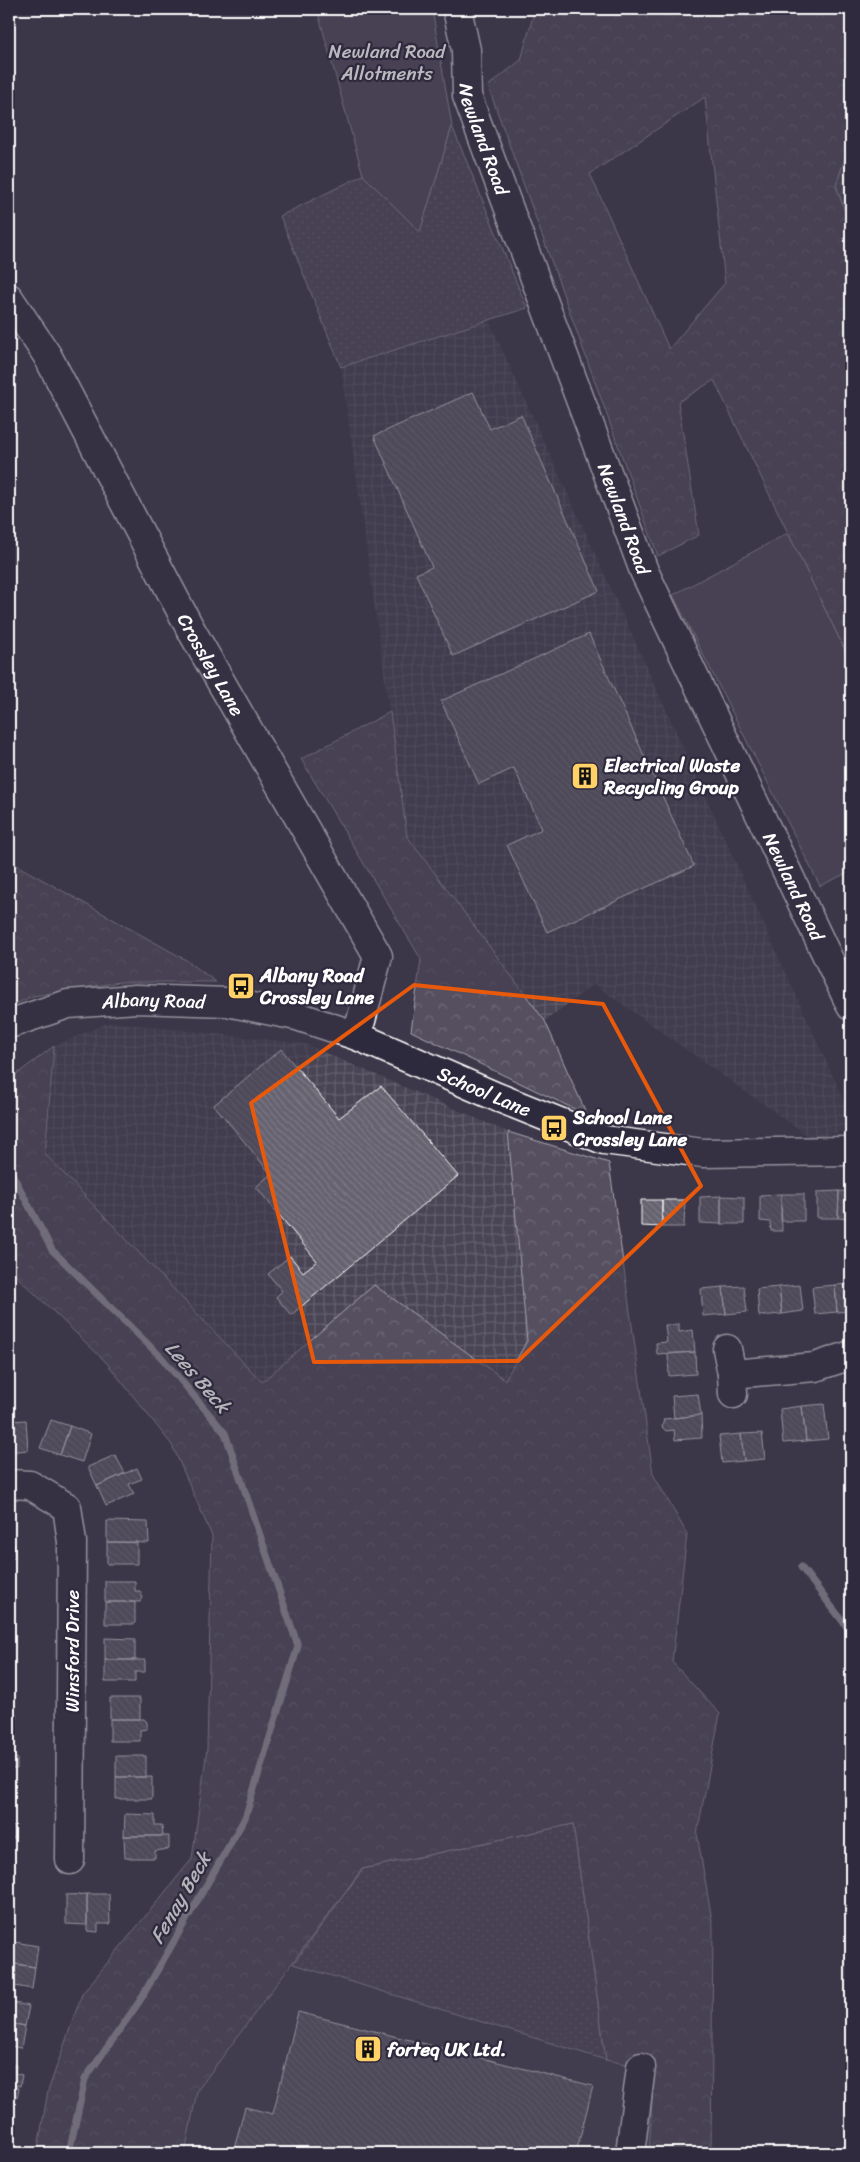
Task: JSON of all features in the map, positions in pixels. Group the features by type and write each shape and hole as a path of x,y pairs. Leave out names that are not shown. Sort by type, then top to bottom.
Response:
{"street":[{"name":"Newland Road","path":"457,9 466,50 468,96 644,571 851,1006"},
{"name":"Crossley Lane","path":"9,298 47,355 190,628 378,956 357,1036"},
{"name":"Albany Road","path":"9,1024 68,1004 136,1000 227,1002 297,1016 357,1036"},
{"name":"School Lane","path":"357,1036 497,1097 604,1140 703,1153 851,1151"},
{"path":"731,1372 815,1367 851,1355"},
{"name":"Winsford Drive","path":"9,1484 30,1485 67,1507 72,1542 70,1860"},
{"path":"630,2153 640,2067"}],"highlighted area":[{"path":"414,985 603,1004 701,1186 518,1361 314,1362 251,1103"}],"shaded area":[{"path":"489,321 851,1116 851,1130 811,1138 594,984 545,1021 407,836 341,367"},
{"path":"110,1022 305,1044 508,1132 527,1341 505,1380 374,1286 262,1382 45,1154 54,1046"},
{"path":"293,1964 606,2060 641,2067 653,2084 649,2153 185,2153 197,2091"}],"green space":[{"name":"Newland Road Allotments","path":"317,9 432,9 452,126 420,232 363,175"},
{"path":"535,9 851,9 851,138 836,186 851,229 851,663 714,380 678,402 699,535 658,556 488,86 521,60","holes":["705,97 725,283 669,349 590,174"]},
{"path":"452,126 527,308 341,367 280,216 363,175 420,231"},
{"path":"851,138 851,229 836,186"},
{"path":"788,533 851,663 851,871 820,886 673,595"},
{"path":"390,712 407,836 545,1021 587,1115 411,1031 421,959 301,759"},
{"path":"9,861 186,960 216,982 120,982 33,996 9,1007 9,989 13,990 9,978"},
{"path":"54,1046 45,1154 262,1382 374,1285 505,1380 527,1341 508,1132 609,1163 653,1474 687,1534 672,1662 720,1714 697,1834 713,1926 711,2153 649,2153 653,2084 640,2067 606,2060 573,1824 362,1869 197,2091 185,2153 37,2153 48,2091 82,1994 192,1859 207,1749 212,1536 172,1445 106,1362 9,1269 9,1080"},
{"path":"573,1824 606,2060 293,1964 363,1869"}],"building":[{"path":"473,392 490,429 521,415 599,591 453,656 416,574 432,567 374,436"},
{"name":"Electrical Waste Recycling Group","path":"589,634 694,866 547,932 507,845 542,829 514,768 479,784 441,701"},
{"path":"281,1049 339,1118 381,1086 458,1176 291,1315 276,1297 282,1291 268,1274 290,1256 303,1272 317,1261 256,1187 271,1174 214,1105"},
{"path":"839,1191 838,1218 817,1218 817,1192"},
{"path":"839,1191 851,1192 851,1219 838,1218"},
{"path":"781,1194 782,1231 771,1231 770,1222 760,1221 760,1195"},
{"path":"781,1194 804,1194 804,1221 781,1221"},
{"path":"721,1196 721,1224 700,1223 700,1197"},
{"path":"721,1196 744,1197 744,1224 721,1224"},
{"path":"641,1200 662,1200 662,1227 641,1226"},
{"path":"662,1200 685,1200 684,1227 662,1227"},
{"path":"851,1284 851,1311 837,1312 835,1285"},
{"path":"800,1285 803,1311 782,1314 779,1287"},
{"path":"835,1285 837,1312 815,1314 812,1287"},
{"path":"744,1286 747,1312 726,1314 723,1287"},
{"path":"723,1287 726,1314 703,1316 701,1289"},
{"path":"779,1287 782,1314 759,1316 757,1289"},
{"path":"679,1324 679,1332 693,1330 695,1352 657,1354 656,1343 667,1342 665,1325"},
{"path":"695,1352 696,1374 669,1376 668,1354"},
{"path":"698,1394 701,1415 674,1418 672,1396"},
{"path":"824,1404 828,1439 806,1441 802,1406"},
{"path":"802,1406 806,1441 783,1443 780,1409"},
{"path":"701,1415 702,1438 675,1440 674,1430 666,1431 662,1427 664,1419"},
{"path":"26,1420 28,1450 9,1452 9,1421"},
{"path":"51,1420 70,1426 60,1455 40,1448"},
{"path":"70,1426 91,1434 82,1462 60,1455"},
{"path":"762,1433 765,1459 744,1461 741,1434"},
{"path":"741,1434 744,1461 722,1463 719,1436"},
{"path":"115,1455 125,1473 97,1486 88,1467"},
{"path":"137,1468 142,1479 129,1484 134,1494 106,1506 97,1486"},
{"path":"107,1521 148,1522 149,1543 107,1542"},
{"path":"107,1542 137,1542 137,1564 107,1564"},
{"path":"9,1544 14,1544 15,1558 9,1559"},
{"path":"105,1581 135,1581 135,1591 140,1591 143,1598 140,1602 105,1602"},
{"path":"105,1602 135,1602 135,1624 105,1624"},
{"path":"105,1638 135,1639 135,1660 105,1660"},
{"path":"105,1660 145,1660 145,1672 135,1672 135,1682 105,1682"},
{"path":"110,1698 140,1698 140,1719 110,1719"},
{"path":"9,1711 17,1714 17,1720 14,1723 9,1723"},
{"path":"110,1719 144,1719 147,1722 147,1729 140,1730 140,1741 110,1741"},
{"path":"116,1756 146,1756 146,1777 116,1777"},
{"path":"9,1758 17,1758 17,1769 9,1769"},
{"path":"116,1777 152,1777 152,1799 116,1799"},
{"path":"125,1814 155,1815 155,1825 162,1825 163,1836 124,1836"},
{"path":"9,1826 15,1827 15,1838 9,1838"},
{"path":"124,1836 169,1836 169,1849 155,1851 155,1858 125,1858"},
{"path":"87,1894 87,1925 66,1924 66,1895"},
{"path":"87,1894 109,1894 110,1924 98,1924 98,1932 87,1931"},
{"path":"9,1941 38,1946 35,1967 9,1963"},
{"path":"9,1963 35,1967 32,1989 9,1985"},
{"path":"9,2002 29,2006 25,2026 9,2023"},
{"name":"forteq UK Ltd.","path":"298,2012 593,2086 576,2153 233,2153 245,2107 273,2114"},
{"path":"9,2023 25,2026 21,2048 9,2046"},
{"path":"9,2064 16,2065 15,2073 22,2075 20,2086 9,2085"},
{"path":"9,2085 17,2087 19,2090 17,2097 9,2096"}],"waterway":[{"name":"Lees Beck","path":"9,1168 52,1250 162,1358 225,1433 298,1646 245,1818 139,2002 85,2079 69,2153"},
{"path":"801,1567 851,1632"}],"place":[{"name":"Electrical Waste Recycling Group","path":"585,776"},
{"name":"Albany Road Crossley Lane","path":"241,986"},
{"name":"School Lane Crossley Lane","path":"554,1128"},
{"name":"forteq UK Ltd.","path":"368,2049"}],"water label":[{"name":"Fenay Beck","path":"180,1898"}]}
